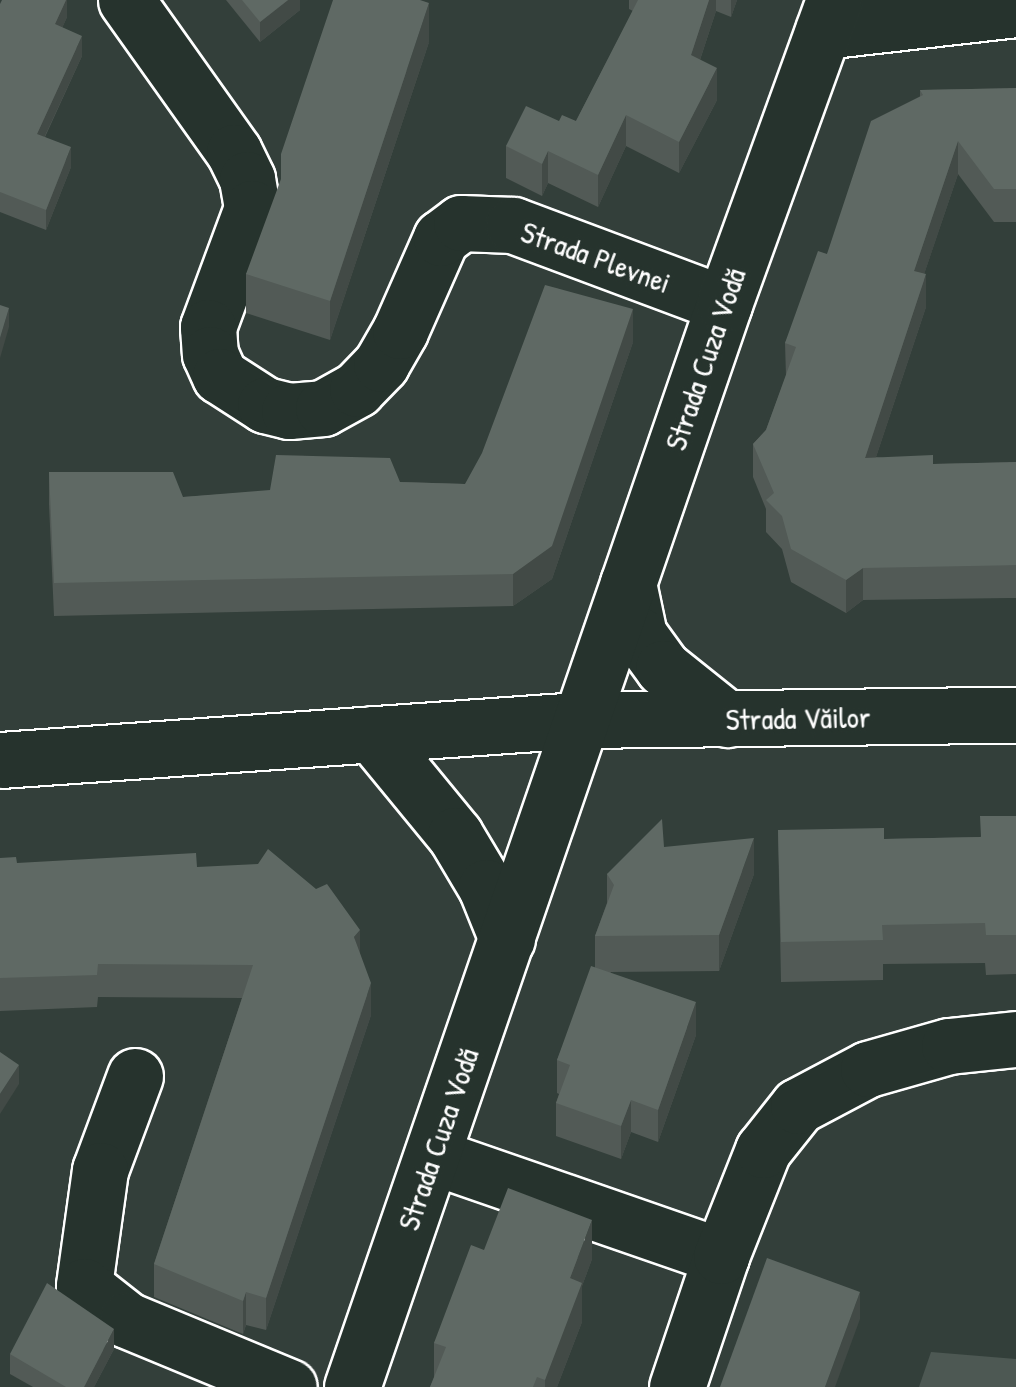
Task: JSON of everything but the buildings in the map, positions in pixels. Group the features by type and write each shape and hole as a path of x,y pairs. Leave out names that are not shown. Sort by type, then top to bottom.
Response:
{"street":[{"name":"Strada Plevnei","path":"126,0 234,152 248,179 252,208 208,327 210,354 220,376 265,404 289,411 323,408 357,390 381,364 400,331 441,238 460,223 513,225 724,304"},
{"path":"828,16 1016,3"},
{"name":"Strada Cuza Vodă","path":"352,1387 724,304 828,16"},
{"path":"628,583 640,635 663,668 726,718"},
{"name":"Strada Văilor","path":"580,720 1016,715"},
{"path":"0,760 580,720"},
{"path":"372,734 455,835 486,887 507,939"},
{"path":"677,1387 721,1256 763,1150 798,1106 868,1069 949,1046 1016,1039"},
{"path":"136,1076 100,1170 84,1286 127,1320 289,1387"},
{"path":"432,1156 721,1256"}],"shaded area":[{"path":"931,1352 1016,1359 1016,1387 919,1387"}]}
